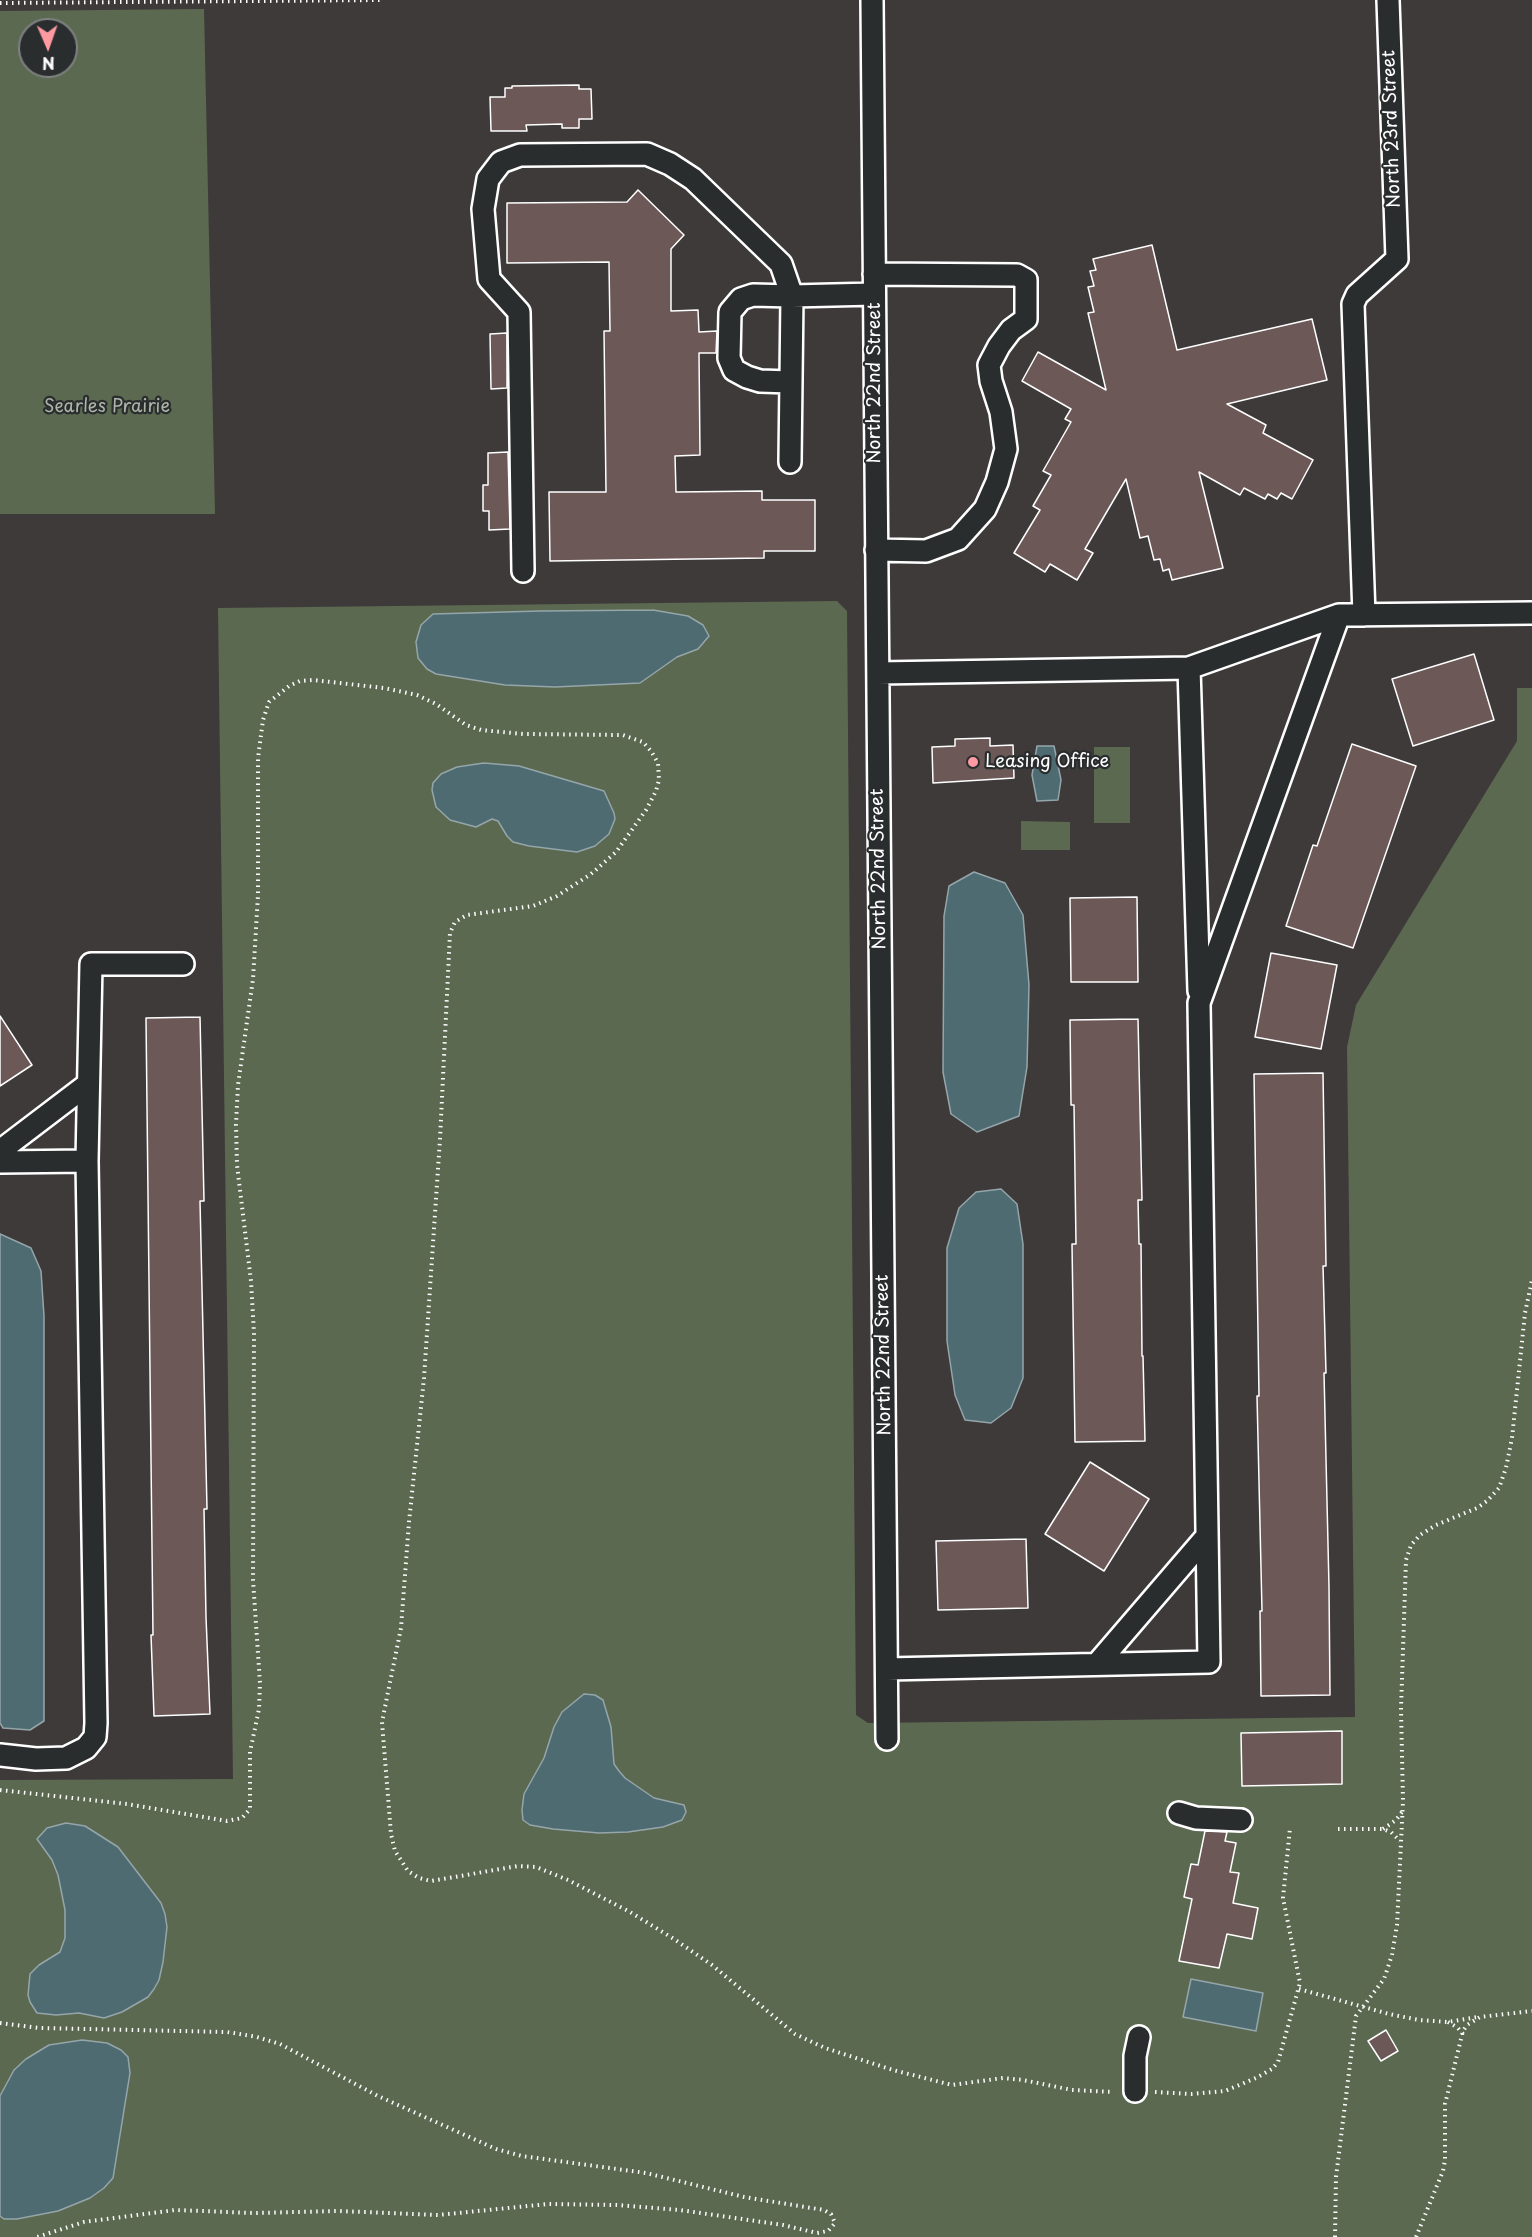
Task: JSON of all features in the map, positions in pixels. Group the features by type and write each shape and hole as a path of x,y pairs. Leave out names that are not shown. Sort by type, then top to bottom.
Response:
{"street":[{"name":"North 22nd Street","path":"872,0 887,1738"},
{"name":"North 23rd Street","path":"1364,615 1353,304 1358,295 1397,259 1388,0"},
{"path":"523,571 519,312 489,279 483,209 488,179 501,162 520,155 647,154 670,164 693,179 781,264 792,296 790,462"},
{"path":"790,382 760,381 734,370 729,346 730,312 741,299 753,296 792,296 874,284 1017,275 1026,280 1026,319 1011,330 999,346 990,365 991,381 1001,412 1006,449 997,482 985,509 958,539 926,551 876,550"},
{"path":"878,673 1190,668 1339,615 1532,613"},
{"path":"1199,1003 1339,615"},
{"path":"887,1669 1209,1662 1199,1003 1190,668"},
{"path":"0,1755 36,1759 66,1758 86,1748 95,1737 87,1161 91,964 183,964"},
{"path":"0,1151 88,1084"},
{"path":"0,1162 87,1161"},
{"path":"1097,1664 1207,1536"},
{"path":"1179,1813 1210,1820 1241,1820"},
{"path":"1135,2091 1135,2056 1139,2037"}],"path":[{"path":"0,3 383,0"},
{"path":"0,1790 127,1804 226,1821 242,1818 250,1809 250,1752 259,1709 260,1683 253,1572 254,1333 252,1281 237,1165 238,1085 253,980 257,916 258,758 263,720 269,702 289,686 300,681 313,680 384,688 417,695 436,704 466,725 481,730 523,734 623,735 643,742 658,764 659,780 646,810 616,852 591,874 557,896 533,906 467,915 456,922 450,933 440,1139 424,1378 401,1628 382,1722 391,1834 395,1851 408,1871 419,1878 431,1881 518,1866 536,1868 568,1880 674,1939 712,1965 795,2034 831,2050 892,2070 952,2085 1003,2078 1078,2091 1191,2094 1220,2092 1245,2084 1272,2069 1280,2058 1300,1978 1283,1898 1290,1828"},
{"path":"1335,2237 1335,2187 1356,2016 1384,1979 1392,1955 1397,1925 1402,1811 1401,1708 1406,1560 1411,1545 1420,1535 1436,1525 1477,1508 1499,1488 1512,1438 1525,1313 1532,1280"},
{"path":"1383,1829 1396,1820 1402,1811"},
{"path":"1338,1828 1383,1829 1391,1832 1400,1842"},
{"path":"1299,1989 1405,2018 1448,2022 1532,2011"},
{"path":"1416,2237 1438,2186 1445,2160 1445,2104 1462,2034 1467,2025 1480,2017"},
{"path":"1448,2022 1458,2028 1462,2034"},
{"path":"0,2023 40,2028 227,2032 257,2037 280,2044 378,2096 496,2149 522,2156 646,2173 744,2197 824,2210 831,2214 835,2223 828,2231 817,2233 783,2225 680,2210 617,2205 548,2204 424,2216 338,2211 254,2213 175,2210 84,2222 37,2237"}],"green space":[{"name":"Searles Prairie","path":"204,9 215,514 0,514 0,11"},
{"path":"837,601 847,611 856,1715 868,1723 1355,1717 1347,1047 1356,1005 1517,741 1517,688 1532,688 1532,2237 0,2237 0,1780 233,1779 218,608"},
{"path":"1094,747 1130,747 1130,823 1094,823"},
{"path":"1021,821 1070,822 1070,850 1021,850"}],"water":[{"path":"653,610 688,616 703,625 709,636 698,649 677,657 640,683 555,687 505,685 436,674 427,669 418,658 416,642 421,625 433,614"},
{"path":"1037,746 1054,746 1061,780 1058,800 1037,801 1032,775"},
{"path":"484,763 519,766 604,791 615,819 609,834 595,846 577,852 513,842 498,821 492,819 476,827 450,820 436,807 432,790 433,783 441,774 457,767"},
{"path":"974,872 1005,883 1023,915 1029,985 1027,1067 1019,1116 977,1132 951,1114 943,1072 944,916 949,886"},
{"path":"1001,1189 1017,1204 1023,1244 1023,1378 1011,1408 991,1423 965,1420 955,1395 947,1341 947,1248 959,1208 976,1192"},
{"path":"0,1234 31,1248 41,1271 44,1316 44,1721 30,1730 3,1728 0,1723"},
{"path":"584,1694 595,1695 603,1700 611,1727 614,1764 619,1771 625,1778 654,1798 684,1805 686,1812 682,1820 663,1827 599,1833 553,1829 530,1825 523,1820 524,1794 544,1758 554,1727 562,1712"},
{"path":"66,1823 85,1826 118,1847 161,1903 165,1914 167,1927 163,1962 159,1980 154,1989 148,1997 122,2012 104,2018 79,2013 56,2015 37,2013 28,1995 30,1974 39,1965 60,1952 65,1938 65,1910 58,1875 52,1860 37,1839 47,1828"},
{"path":"1191,1979 1263,1993 1256,2031 1183,2017"},
{"path":"82,2040 107,2043 121,2050 128,2057 130,2073 113,2178 90,2198 58,2211 17,2219 4,2219 0,2216 0,2096 14,2070 26,2059 49,2045"}],"building":[{"path":"579,85 579,89 591,89 592,119 579,119 579,128 562,128 562,124 526,125 527,131 491,131 490,97 505,97 505,88"},
{"path":"638,190 684,235 671,249 671,311 698,310 699,332 717,331 716,353 699,353 700,455 675,456 676,492 762,491 762,500 815,500 815,551 764,551 764,558 550,561 549,492 606,492 604,331 610,331 609,262 507,263 507,203 627,202"},
{"path":"1152,245 1177,350 1312,319 1327,380 1227,404 1266,425 1263,433 1313,460 1292,499 1281,493 1277,499 1268,494 1265,499 1244,488 1240,495 1199,472 1223,568 1172,580 1169,569 1163,571 1160,559 1154,560 1148,536 1140,538 1126,479 1085,549 1093,553 1077,580 1050,564 1045,572 1014,553 1040,510 1033,506 1051,475 1043,471 1071,422 1065,419 1071,409 1022,381 1038,352 1106,390 1088,313 1094,312 1088,287 1094,286 1090,271 1096,270 1093,259"},
{"path":"507,333 507,388 491,389 490,334"},
{"path":"508,452 510,529 489,530 489,511 483,511 483,485 488,485 488,453"},
{"path":"1474,654 1494,720 1413,746 1392,679"},
{"name":"Leasing Office","path":"990,738 990,746 1013,745 1014,778 933,783 932,747 955,746 955,739"},
{"path":"1352,744 1416,766 1353,948 1286,926 1313,845 1317,846"},
{"path":"1137,897 1138,982 1071,982 1070,898"},
{"path":"1271,953 1337,965 1321,1049 1255,1037"},
{"path":"0,1016 32,1065 0,1086"},
{"path":"200,1017 204,1201 200,1201 207,1509 204,1509 210,1714 154,1716 151,1635 153,1635 146,1018"},
{"path":"1138,1019 1142,1200 1138,1200 1145,1441 1075,1442 1072,1244 1076,1244 1070,1020"},
{"path":"1323,1073 1326,1266 1323,1266 1326,1373 1324,1373 1330,1695 1261,1696 1260,1611 1262,1611 1254,1074"},
{"path":"1090,1462 1149,1499 1104,1571 1045,1534"},
{"path":"1026,1539 1028,1608 938,1610 936,1541"},
{"path":"1342,1731 1342,1784 1242,1786 1241,1733"},
{"path":"1205,1831 1227,1832 1225,1841 1236,1843 1230,1872 1239,1873 1233,1903 1258,1908 1252,1939 1227,1934 1219,1968 1179,1961 1192,1899 1184,1897 1191,1864 1198,1865"},
{"path":"1386,2030 1398,2051 1381,2061 1368,2041"}],"place":[{"name":"Leasing Office","path":"973,762"}]}
